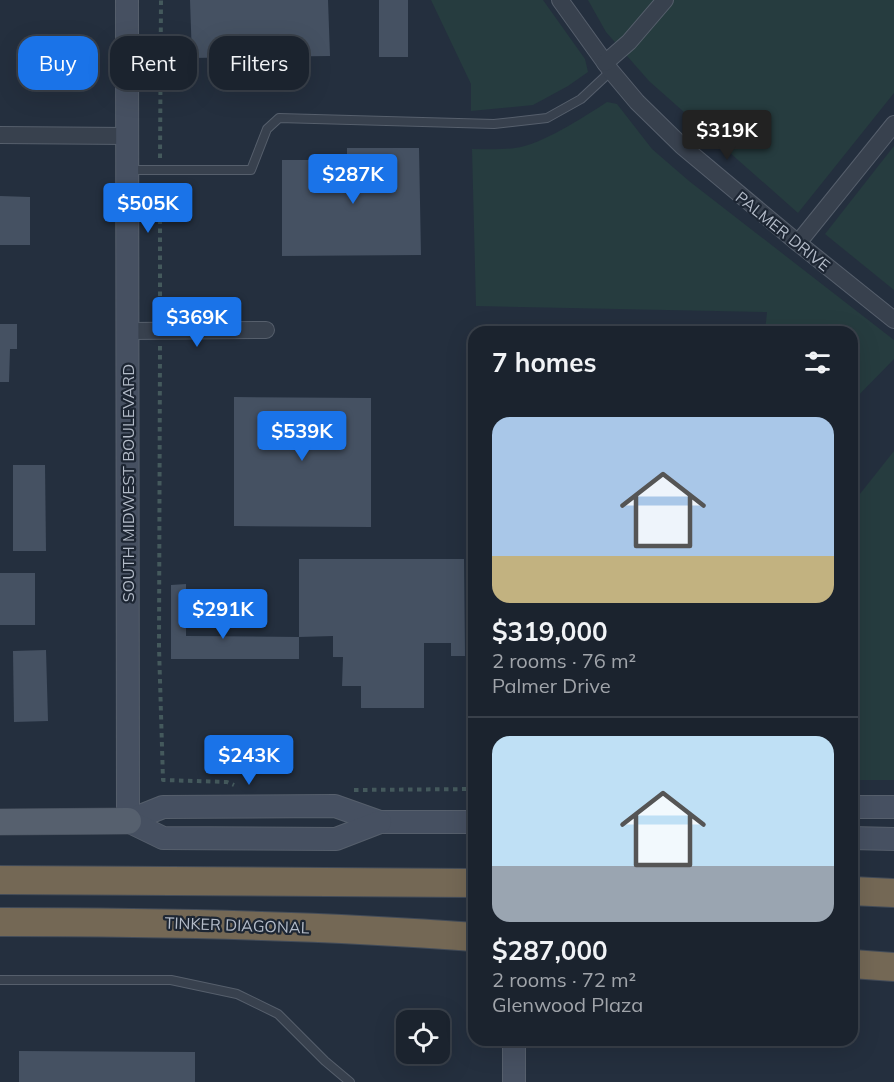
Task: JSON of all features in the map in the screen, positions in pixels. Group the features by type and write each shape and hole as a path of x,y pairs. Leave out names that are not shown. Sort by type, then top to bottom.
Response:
{"highway":[{"path":"0,880 468,883"},
{"path":"858,891 894,893"},
{"name":"TINKER DIAGONAL","path":"0,922 140,922 355,928 468,937"},
{"path":"858,965 894,968"}],"main road":[{"name":"SOUTH MIDWEST BOULEVARD","path":"127,0 128,821"},
{"path":"0,822 128,821 163,807 335,806 380,822 468,822"},
{"path":"858,807 894,807"},
{"path":"128,821 163,838 301,839 336,839 380,822"},
{"path":"858,838 894,838"},
{"path":"513,1082 514,1046"}],"street":[{"name":"PALMER DRIVE","path":"560,0 608,67 637,102 682,146 894,320"},
{"path":"608,67 665,0"},
{"path":"798,243 894,124"},
{"path":"0,135 128,136"},
{"path":"128,331 266,330"}],"lane":[{"path":"128,170 251,170 267,129 279,118 494,124 547,118 581,99 608,67"},
{"path":"0,980 171,980 237,994 278,1014 325,1061 350,1082"}],"path":[{"path":"161,0 159,647 164,780 227,782"}],"green space":[{"path":"431,0 543,0 585,59 588,72 533,105 471,111 471,84"},
{"path":"588,0 894,0 894,93 798,213 649,81 606,32"},
{"path":"607,102 617,104 652,149 689,181 894,340 894,359 858,396 858,326 766,326 767,312 476,306 472,149 504,149 525,146 562,130"},
{"path":"894,146 894,290 825,234"},
{"path":"894,451 894,780 858,780 858,496"}],"building":[{"path":"190,0 328,0 330,56 309,56 309,36 209,36 209,58 197,58 197,36 191,36"},
{"path":"379,0 408,0 408,57 379,57"},
{"path":"347,148 419,148 421,255 282,256 282,160 347,160"},
{"path":"0,196 30,197 30,245 0,245"},
{"path":"0,324 17,324 17,349 10,349 9,382 0,382"},
{"path":"234,397 371,398 371,527 234,526"},
{"path":"13,465 45,465 46,551 13,551"},
{"path":"299,559 464,559 465,656 451,656 451,643 424,643 424,708 361,708 361,686 342,686 343,657 333,657 333,636 299,637"},
{"path":"0,573 35,573 35,625 0,625"},
{"path":"186,584 186,636 299,637 299,659 171,659 171,585"},
{"path":"46,650 48,721 14,722 13,651"},
{"path":"19,1051 195,1052 195,1082 19,1082"}]}
